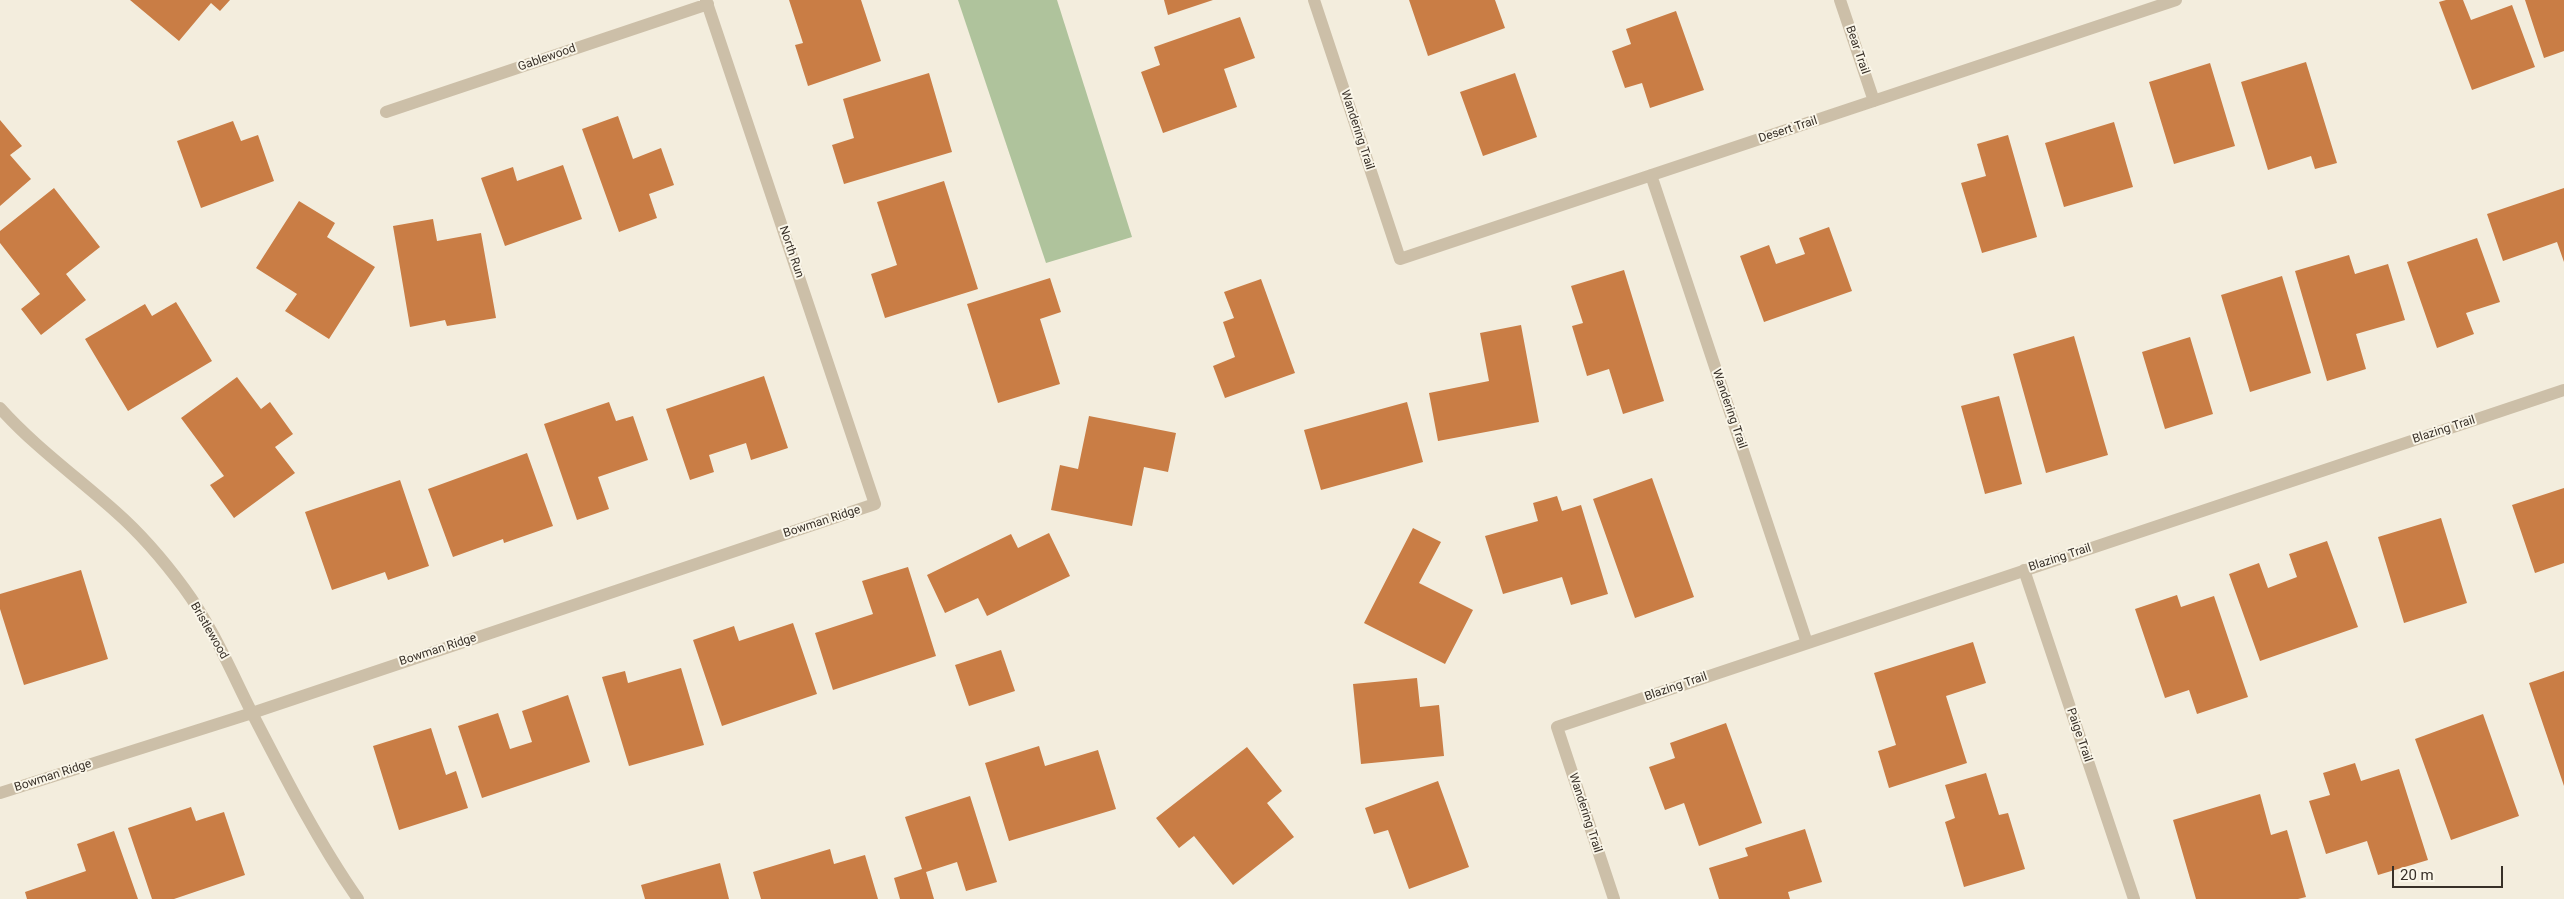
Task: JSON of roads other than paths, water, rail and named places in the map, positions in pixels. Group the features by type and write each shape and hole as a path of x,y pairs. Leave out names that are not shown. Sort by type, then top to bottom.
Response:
{"street":[{"name":"Wandering Trail","path":"1314,0 1400,259"},
{"name":"Bear Trail","path":"1840,0 1874,101"},
{"name":"Desert Trail","path":"1400,259 2176,0"},
{"name":"Gablewood","path":"386,112 707,2"},
{"name":"North Run","path":"707,2 875,504"},
{"name":"Wandering Trail","path":"1651,176 1807,643"},
{"name":"Blazing Trail","path":"1557,727 2564,390"},
{"name":"Bristlewood","path":"0,408 25,436 117,512 153,549 185,589 213,633 252,713 338,870 358,899"},
{"name":"Bowman Ridge","path":"0,793 252,713 875,504"},
{"name":"Paige Trail","path":"2024,570 2134,899"},
{"name":"Wandering Trail","path":"1557,727 1614,899"}]}
